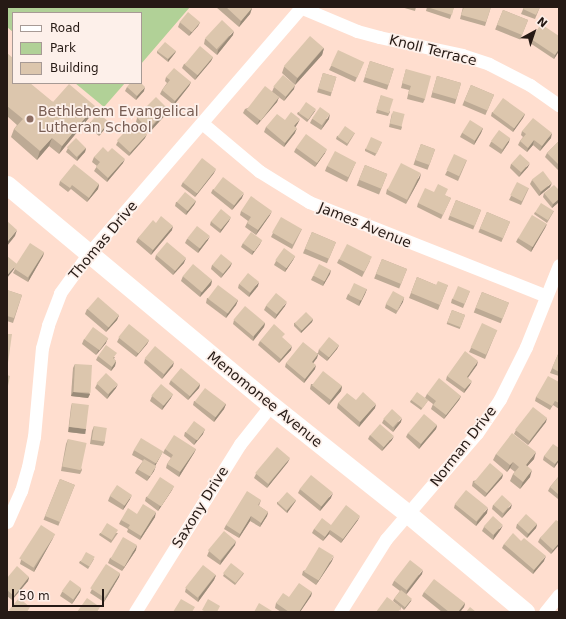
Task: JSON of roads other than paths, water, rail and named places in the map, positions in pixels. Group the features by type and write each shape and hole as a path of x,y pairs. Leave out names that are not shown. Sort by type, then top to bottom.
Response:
{"street":[{"name":"Knoll Terrace","path":"300,7 357,31 462,55 489,64 530,85 559,105"},
{"name":"Thomas Drive","path":"7,522 21,491 28,467 34,436 42,348 48,325 60,293 89,253 300,7"},
{"name":"James Avenue","path":"202,123 259,171 309,202 546,296"},
{"name":"Menomonee Avenue","path":"7,185 271,405 408,514 525,612"},
{"name":"Norman Drive","path":"340,612 386,539 476,433 500,399 526,347 559,265"},
{"name":"Saxony Drive","path":"135,612 240,444 271,405"},
{"path":"545,612 559,595"}],"place":[{"name":"Bethlehem Evangelical Lutheran School","path":"30,119"}]}
